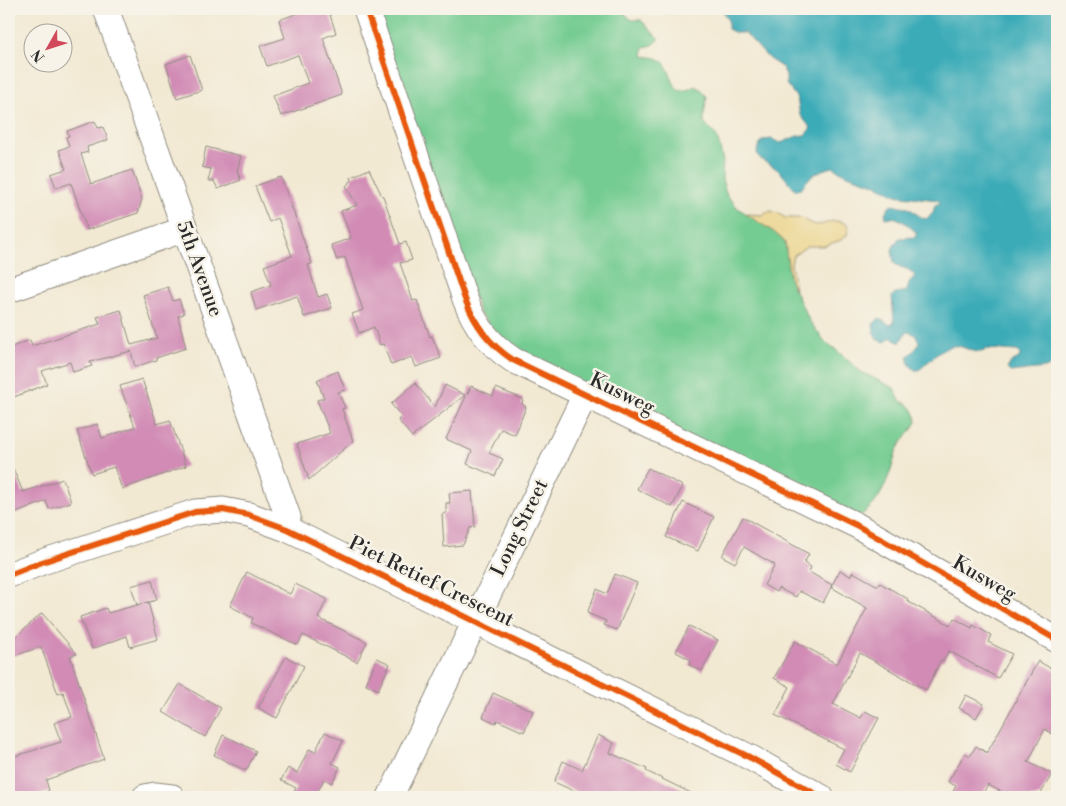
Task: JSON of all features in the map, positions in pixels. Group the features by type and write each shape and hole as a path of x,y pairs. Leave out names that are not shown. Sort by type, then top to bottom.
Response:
{"street":[{"name":"5th Avenue","path":"106,9 288,518 287,529"},
{"name":"Kusweg","path":"366,9 465,299 477,325 494,345 513,360 856,525 1057,640"},
{"path":"9,290 185,229"},
{"name":"Long Street","path":"390,797 474,621 586,395"},
{"name":"Piet Retief Crescent","path":"9,575 42,562 195,512 223,510 236,512 287,529 751,758 822,797"},
{"path":"145,797 155,795 172,797"}],"green space":[{"path":"375,9 623,9 625,14 632,20 641,20 659,39 653,45 644,47 643,56 662,61 668,68 678,90 687,90 695,86 702,90 707,97 704,123 716,135 719,144 723,161 722,179 727,196 739,209 774,232 785,242 790,281 810,322 826,343 861,372 894,388 900,401 910,406 914,411 917,422 899,446 882,491 869,509 856,518 516,353 480,314"}],"sand":[{"path":"770,211 778,213 785,218 802,218 816,225 836,221 849,226 847,235 841,240 824,246 807,246 793,256 791,264 795,290 790,281 785,242 774,232 746,214 762,215"}],"water":[{"path":"721,9 1057,9 1057,363 1045,368 1010,372 1007,369 1011,362 1019,358 1020,354 1017,351 987,349 979,352 952,346 939,353 919,370 915,370 909,364 908,356 919,342 915,335 908,332 900,343 893,338 889,338 886,342 877,340 873,324 879,318 890,325 894,323 892,296 895,293 907,291 909,282 915,276 910,271 894,263 892,249 899,238 916,237 916,232 899,219 886,218 885,213 890,205 901,206 926,219 933,213 935,205 940,203 938,200 896,195 880,186 850,176 833,167 815,174 807,180 801,189 796,190 791,186 776,168 758,156 758,147 763,140 772,139 780,143 805,135 811,128 800,115 797,98 786,84 783,68 769,59 745,33 736,33 728,29 728,20"}],"building":[{"path":"309,9 328,9 336,33 323,38 342,95 281,116 273,96 308,83 298,55 267,66 260,46 285,38 279,20"},
{"path":"190,55 202,90 177,98 166,64"},
{"path":"95,121 98,128 103,127 108,140 87,147 88,152 81,154 91,184 132,170 142,199 138,213 87,230 71,183 56,188 51,174 66,169 59,150 69,146 66,137 69,136 67,131"},
{"path":"206,147 241,156 237,171 241,180 218,189 214,181 208,181 211,169 202,167"},
{"path":"369,169 383,196 400,244 406,242 412,260 400,263 413,301 417,300 430,337 432,336 441,358 416,367 412,357 391,365 383,344 380,345 374,327 359,333 352,314 363,310 345,257 337,260 331,245 351,238 341,211 357,205 346,186 352,180 351,177"},
{"path":"281,177 312,264 308,265 318,297 327,294 332,308 304,317 297,296 256,310 251,292 271,285 264,266 292,256 278,218 269,222 255,186"},
{"path":"168,287 173,301 179,299 184,314 178,316 186,348 135,367 131,351 90,362 92,366 73,372 70,362 42,371 47,384 9,399 9,348 30,340 32,346 100,324 97,317 121,310 131,345 157,338 143,295"},
{"path":"338,371 345,390 338,392 345,408 342,409 353,441 309,480 297,444 330,433 317,400 324,398 317,380"},
{"path":"142,379 157,424 170,420 186,466 122,489 114,467 92,474 77,431 97,424 102,438 135,427 120,386"},
{"path":"415,383 435,407 445,385 465,395 412,437 398,420 402,417 391,404"},
{"path":"471,386 493,396 496,388 523,399 522,404 526,407 515,435 501,429 489,453 503,459 495,476 467,464 472,451 446,439"},
{"path":"9,459 23,492 63,479 71,502 49,509 46,501 9,516"},
{"path":"648,468 683,486 672,507 637,489"},
{"path":"472,491 475,527 470,528 463,545 444,547 442,514 446,513 446,503 450,503 449,493"},
{"path":"683,502 714,517 698,551 666,537"},
{"path":"743,517 809,554 804,563 811,567 809,572 832,585 823,603 799,591 796,597 778,588 776,592 764,585 775,565 744,547 735,563 722,556"},
{"path":"840,570 850,576 853,572 878,586 880,583 908,599 907,601 950,625 954,618 972,628 973,625 991,635 988,642 1012,654 998,678 949,651 943,661 941,660 926,690 860,653 833,704 861,718 865,711 879,718 850,772 836,764 844,749 775,715 790,687 774,678 795,641 837,664 867,608 831,587"},
{"path":"247,572 290,594 295,584 327,599 318,618 367,642 357,662 303,635 298,645 251,623 253,618 230,606"},
{"path":"615,574 637,583 617,630 604,625 606,621 587,613 597,589 607,594"},
{"path":"152,580 157,600 137,605 131,586"},
{"path":"148,602 158,639 130,647 127,636 92,649 80,617 106,608 108,613"},
{"path":"42,613 77,654 70,656 104,759 46,780 49,791 30,797 9,797 9,758 61,742 54,723 72,717 63,692 58,694 41,647 13,656 9,643"},
{"path":"689,626 718,640 702,671 689,665 691,660 676,652"},
{"path":"286,657 304,666 277,718 258,708"},
{"path":"377,658 390,664 378,690 366,684"},
{"path":"1038,661 1057,672 1057,725 1052,734 1045,729 1028,762 1052,774 1039,797 1012,797 988,785 981,797 950,797 956,786 948,782 965,753 970,756 976,746 987,753"},
{"path":"180,684 221,708 205,737 163,712"},
{"path":"493,693 533,711 524,732 497,720 496,723 483,717"},
{"path":"966,695 984,704 976,718 959,708"},
{"path":"325,732 343,741 332,763 340,767 332,783 324,779 315,797 291,797 296,788 281,780 288,768 297,773 309,749 315,752"},
{"path":"223,735 256,751 246,771 214,755"},
{"path":"598,735 614,743 610,753 647,769 646,771 699,797 588,797 554,782 563,761 582,770"}],"cycle path":[{"path":"366,9 465,299 478,326 504,354 856,525 1057,640"},
{"path":"9,575 42,562 195,512 223,510 249,515 287,529 474,621 751,758 821,797"}]}
